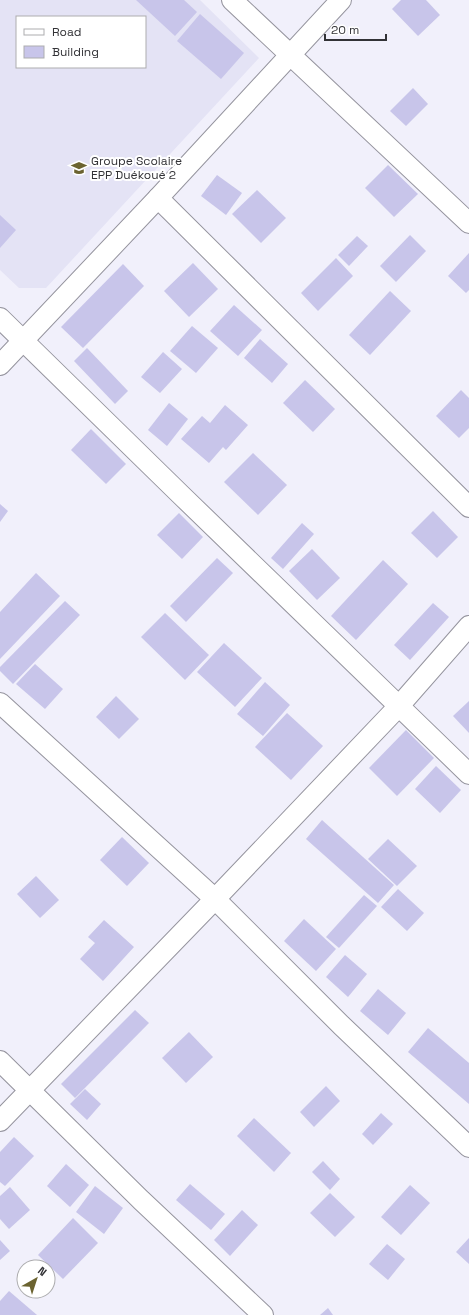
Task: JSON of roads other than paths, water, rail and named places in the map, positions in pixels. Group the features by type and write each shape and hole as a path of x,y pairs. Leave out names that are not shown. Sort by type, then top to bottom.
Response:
{"street":[{"path":"232,0 469,223"},
{"path":"0,366 341,0"},
{"path":"158,198 469,507"},
{"path":"0,318 469,774"},
{"path":"0,1121 399,706 469,626"},
{"path":"0,703 215,899 341,1025 469,1147"},
{"path":"0,1061 141,1200 263,1315"}],"place":[{"name":"Groupe Scolaire EPP Duékoué 2","path":"79,168"}]}
